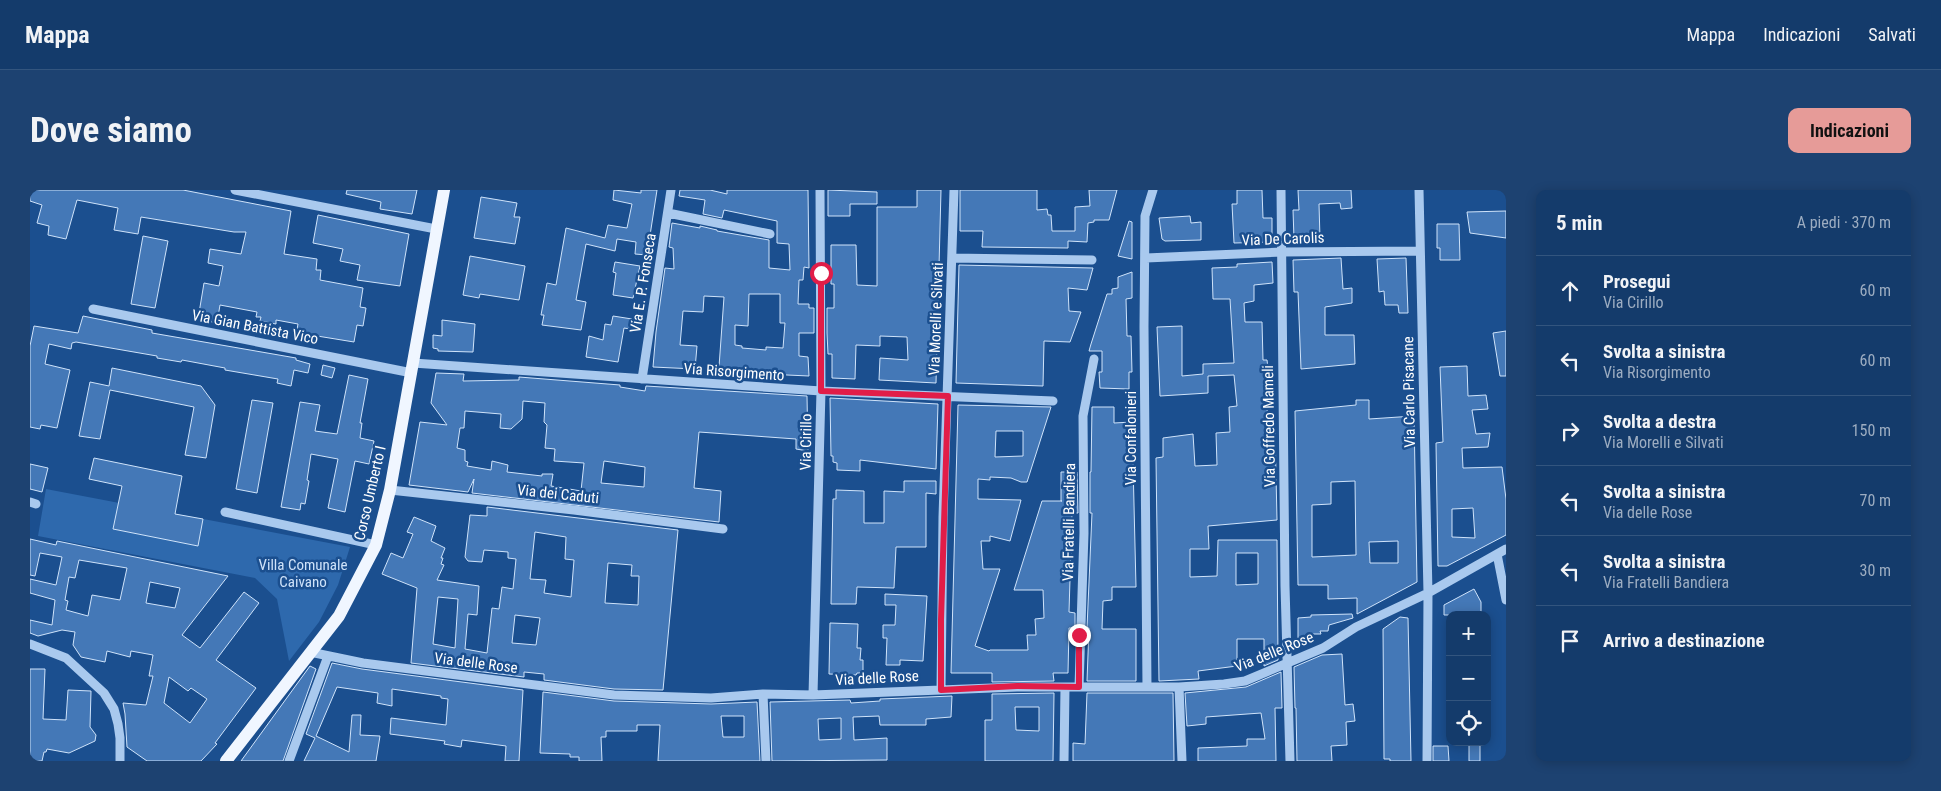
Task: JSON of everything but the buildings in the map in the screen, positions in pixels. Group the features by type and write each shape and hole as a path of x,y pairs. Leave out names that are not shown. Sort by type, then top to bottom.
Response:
{"main road":[{"name":"Corso Umberto I","path":"226,761 339,616 376,545 390,490 444,190"}],"street":[{"path":"235,190 436,229"},
{"name":"Via E. P. Fonseca","path":"642,379 671,190"},
{"name":"Via Cirillo","path":"813,695 821,391 820,190"},
{"name":"Via Morelli e Silvati","path":"941,690 942,592 954,190"},
{"name":"Via Confalonieri","path":"1147,687 1145,216 1153,190"},
{"name":"Via Goffredo Mameli","path":"1281,190 1285,586 1290,761"},
{"name":"Via Carlo Pisacane","path":"1419,190 1428,592 1427,761"},
{"path":"668,213 770,234"},
{"name":"Via De Carolis","path":"1146,258 1282,252 1420,251"},
{"path":"952,258 1092,260"},
{"name":"Via Gian Battista Vico","path":"93,309 412,368"},
{"name":"Via Fratelli Bandiera","path":"1079,687 1084,533 1083,416 1094,359"},
{"name":"Via Risorgimento","path":"412,368 642,379 821,391 1053,401"},
{"name":"Via dei Caduti","path":"390,490 574,510 723,529"},
{"path":"225,512 376,545"},
{"path":"1502,552 1506,600"},
{"name":"Via delle Rose","path":"310,652 363,663 614,695 711,698 762,694 813,695 1064,686 1179,687 1224,684 1245,681 1322,648 1356,627 1428,592 1502,552"},
{"path":"30,644 66,658 104,693 114,709 118,724 120,761"},
{"path":"289,761 328,656"},
{"path":"1064,686 1064,761"},
{"path":"1179,687 1182,761"},
{"path":"762,694 766,761"}],"green space":[{"name":"Villa Comunale Caivano","path":"46,489 350,547 338,585 319,622 289,661 277,599 255,578 38,536"}],"route":[{"path":"821,273 821,391 948,396 941,620 941,690 1017,686 1079,687 1079,635"}]}
